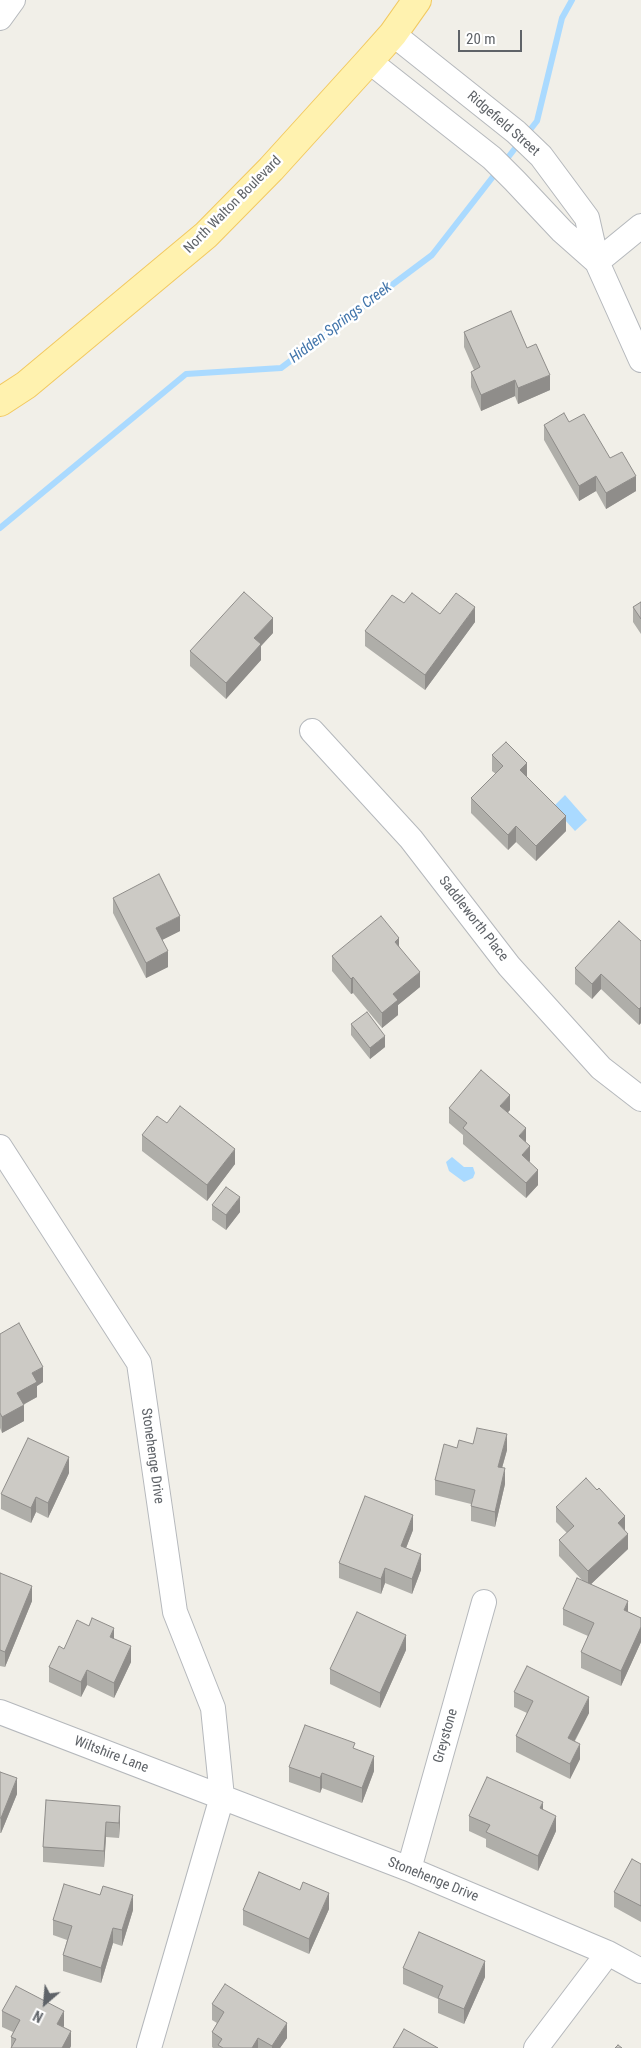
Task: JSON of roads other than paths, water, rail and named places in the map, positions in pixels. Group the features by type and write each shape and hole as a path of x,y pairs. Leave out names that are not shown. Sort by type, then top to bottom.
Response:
{"main road":[{"name":"North Walton Boulevard","path":"0,402 26,385 206,236 271,169 369,61 393,34 417,0"}],"street":[{"path":"0,18 13,0"},
{"name":"Ridgefield Street","path":"393,34 516,132 541,156 587,218 597,262 641,360"},
{"name":"Ridgefield Street","path":"369,61 492,158 562,231 597,262"},
{"path":"597,262 641,226"},
{"name":"Saddleworth Place","path":"312,731 411,839 509,966 602,1068 641,1099"},
{"name":"Stonehenge Drive","path":"0,1146 139,1363 175,1612 213,1708 222,1797 149,2048"},
{"name":"Greystone","path":"408,1869 484,1602"},
{"name":"Wiltshire Lane","path":"0,1712 222,1797"},
{"name":"Stonehenge Drive","path":"222,1797 408,1869 608,1953 641,1971"},
{"path":"536,2048 608,1953"}],"water":[{"path":"565,795 587,820 575,831 555,809 555,805"},
{"path":"452,1157 464,1167 473,1167 475,1173 473,1178 464,1182 449,1171 446,1162"}],"waterway":[{"name":"Hidden Springs Creek","path":"526,135 537,121 562,18 572,0"},
{"name":"Hidden Springs Creek","path":"0,528 186,374 281,368 432,255 520,142"}]}
